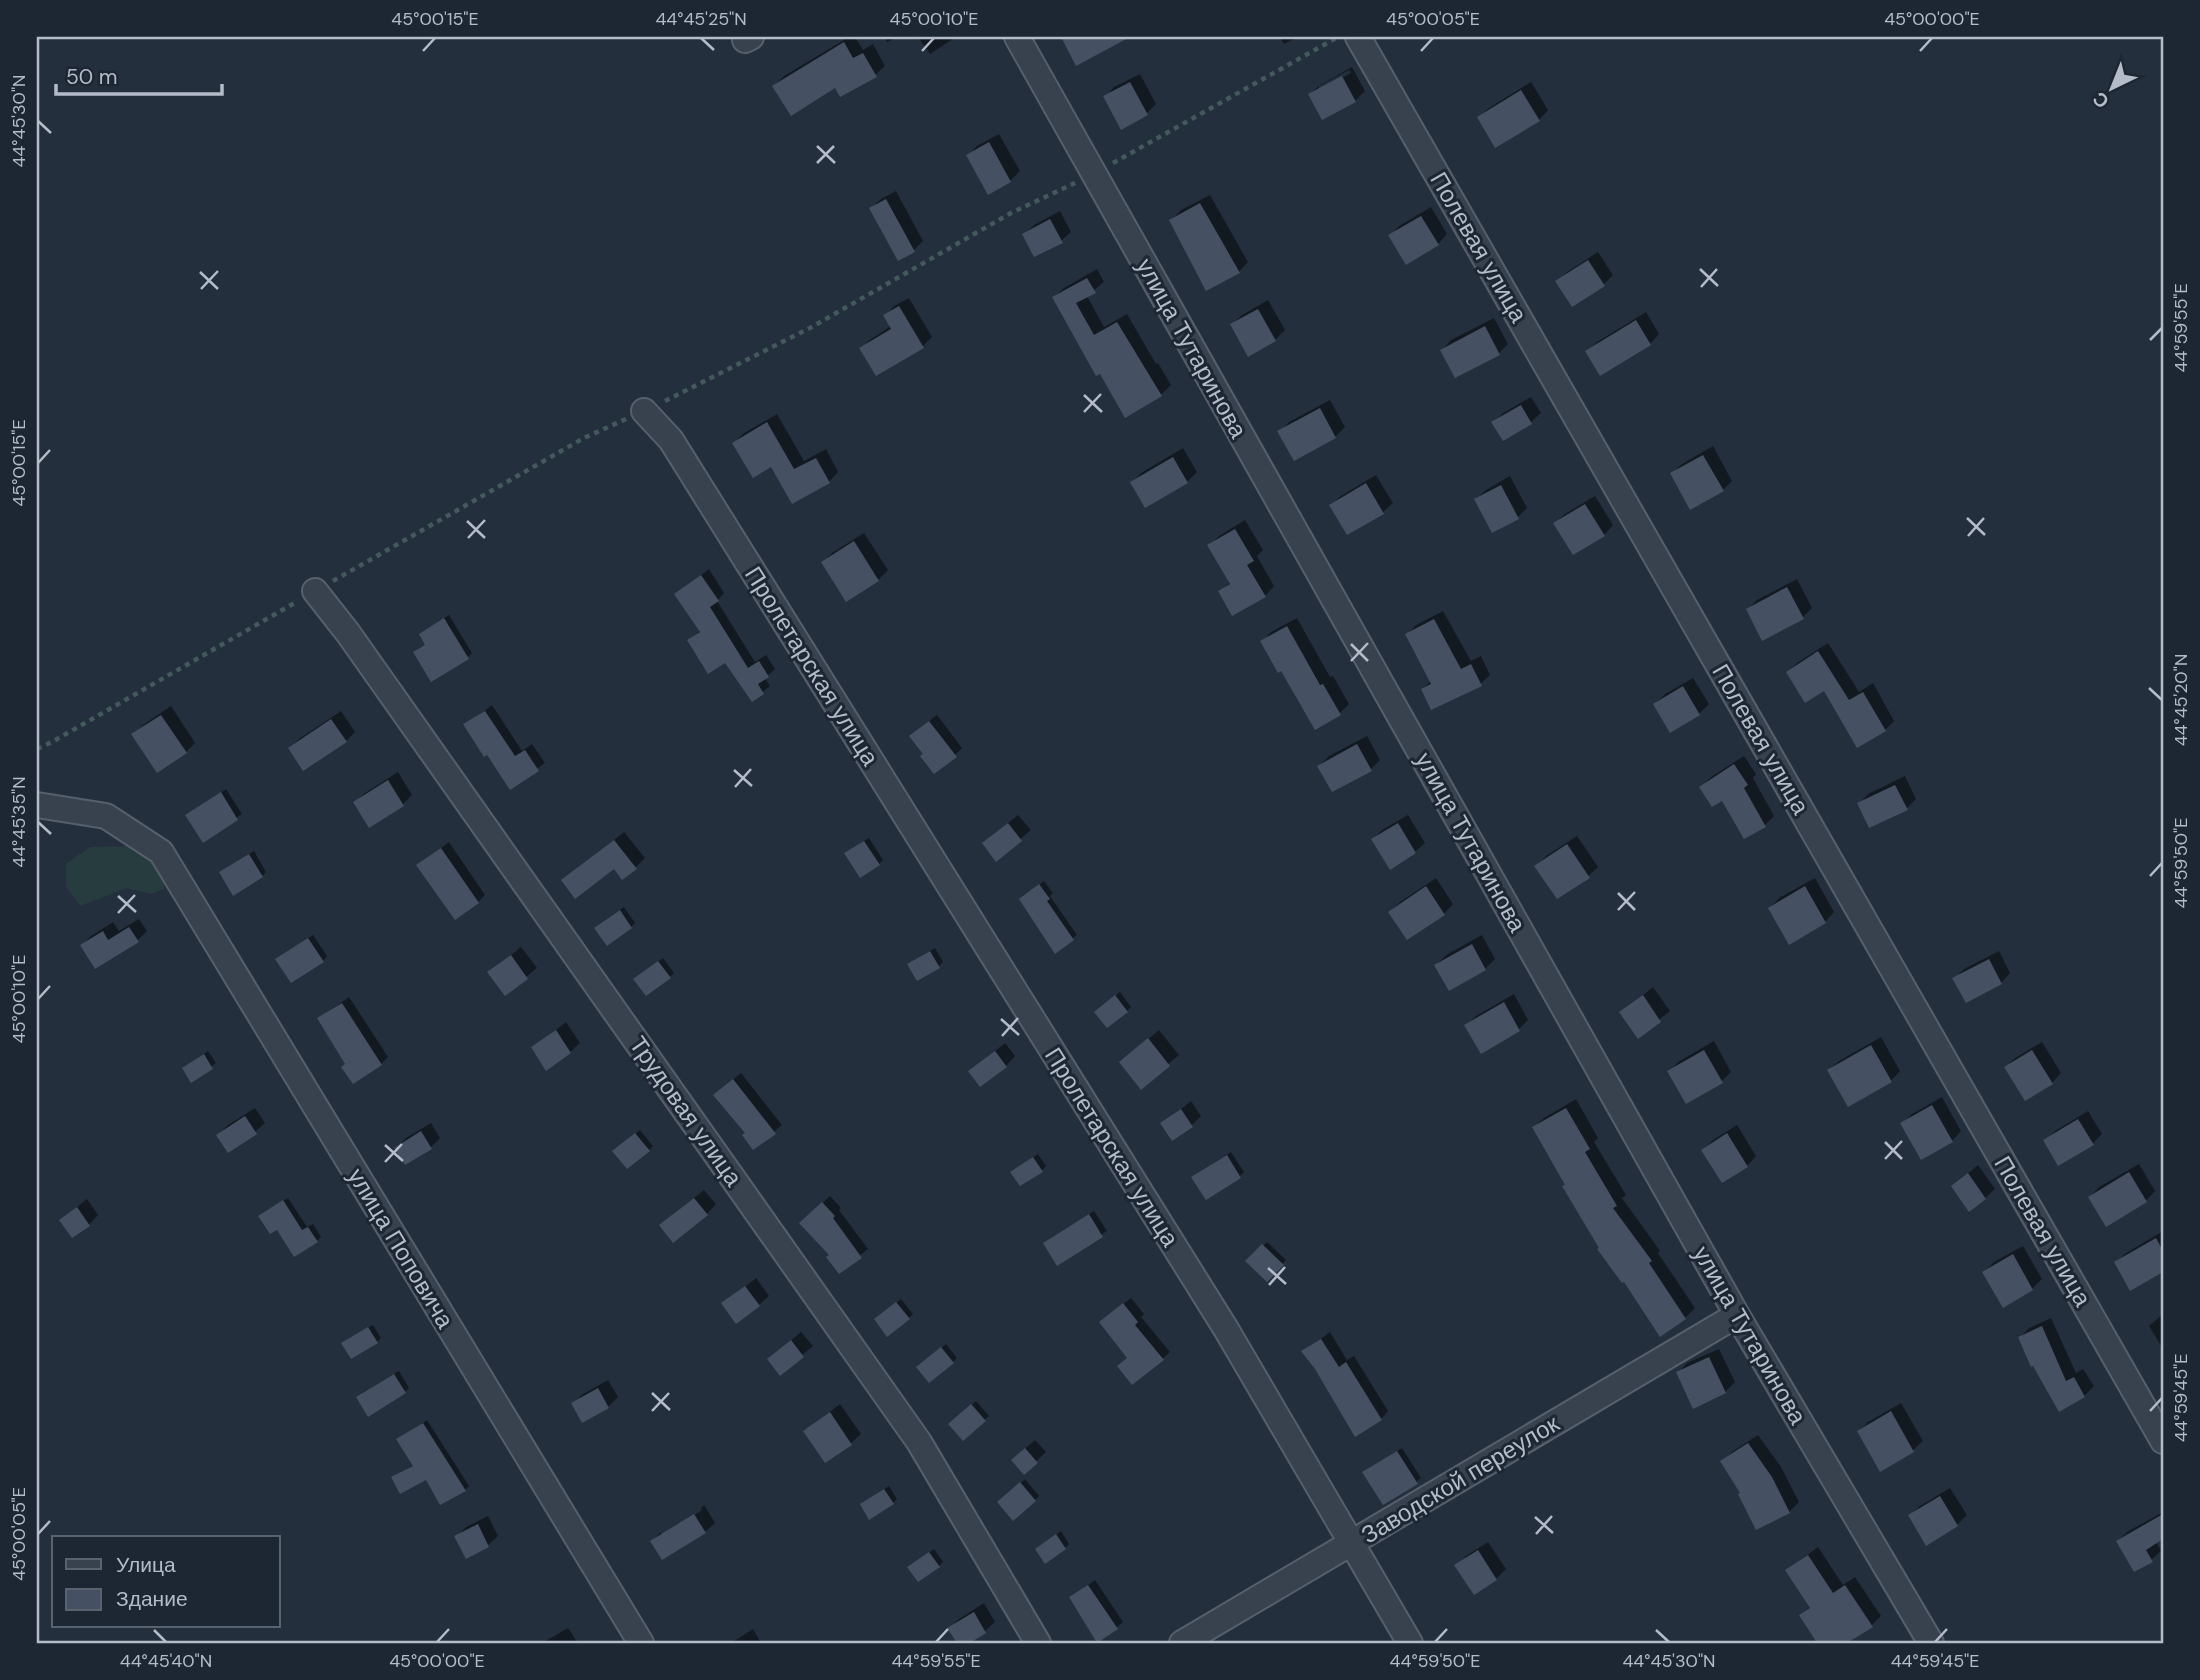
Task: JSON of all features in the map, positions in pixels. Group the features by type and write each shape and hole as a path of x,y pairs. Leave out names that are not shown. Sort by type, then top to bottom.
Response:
{"street":[{"name":"улица Тутаринова","path":"1017,37 1737,1315 1931,1643"},
{"name":"Полевая улица","path":"1359,37 2163,1441"},
{"name":"Пролетарская улица","path":"644,411 671,440 1226,1329 1410,1643"},
{"name":"Трудовая улица","path":"315,591 348,633 919,1441 1038,1643"},
{"name":"улица Поповича","path":"37,805 106,816 161,852 641,1643"},
{"name":"Заводской переулок","path":"1182,1643 1737,1315"}],"path":[{"path":"37,749 584,438 810,328 1011,214 1094,173 1339,37"}],"green space":[{"path":"132,846 164,871 164,889 151,894 127,888 80,906 66,886 66,864 90,847"}],"building":[{"path":"1061,37 1130,37 1076,66"},
{"path":"844,42 853,58 863,53 877,77 840,97 835,88 791,116 772,86"},
{"path":"1342,76 1356,102 1322,120 1308,94"},
{"path":"1130,82 1148,115 1121,130 1103,96"},
{"path":"1521,90 1540,121 1495,148 1477,117"},
{"path":"989,142 1011,182 988,195 966,155"},
{"path":"886,199 915,252 898,261 869,208"},
{"path":"1200,203 1240,273 1206,291 1169,220"},
{"path":"1421,216 1439,245 1406,265 1388,235"},
{"path":"1050,219 1063,243 1034,257 1022,234"},
{"path":"1588,260 1605,286 1572,307 1555,281"},
{"path":"1087,278 1096,293 1076,303 1094,335 1117,322 1162,396 1125,418 1100,374 1096,376 1052,297"},
{"path":"899,306 924,348 876,376 859,348 891,329 883,315"},
{"path":"1258,309 1276,341 1248,357 1230,324"},
{"path":"1636,320 1651,345 1600,376 1585,351"},
{"path":"1485,326 1500,355 1455,378 1440,350"},
{"path":"1521,405 1532,424 1503,441 1491,422"},
{"path":"1320,408 1336,438 1294,461 1277,431"},
{"path":"767,422 794,469 816,458 830,483 792,504 771,467 753,478 732,443"},
{"path":"1703,455 1724,491 1690,510 1670,473"},
{"path":"1173,457 1188,483 1145,508 1130,482"},
{"path":"1366,483 1384,514 1347,535 1329,505"},
{"path":"1501,485 1519,519 1492,533 1474,499"},
{"path":"1585,504 1605,536 1573,555 1553,523"},
{"path":"1235,529 1254,561 1247,565 1266,597 1232,616 1218,591 1230,584 1207,545"},
{"path":"854,541 879,581 846,602 821,562"},
{"path":"701,575 719,601 710,607 748,668 759,661 769,677 758,684 764,694 752,702 725,663 708,674 687,640 700,632 674,594"},
{"path":"1787,587 1804,619 1762,641 1746,609"},
{"path":"444,618 469,659 431,682 413,652 425,645 419,634"},
{"path":"1434,619 1461,669 1471,664 1482,686 1431,710 1421,689 1431,684 1405,634"},
{"path":"1287,626 1320,685 1323,684 1341,715 1315,730 1260,641"},
{"path":"1818,651 1849,700 1863,692 1886,731 1857,748 1824,691 1805,703 1786,672"},
{"path":"1683,686 1700,715 1670,733 1653,704"},
{"path":"485,711 515,756 525,750 539,771 510,790 463,724"},
{"path":"161,715 187,753 157,773 131,734"},
{"path":"331,719 347,742 303,771 288,748"},
{"path":"929,721 957,757 934,774 909,736"},
{"path":"1357,744 1372,771 1332,792 1317,766"},
{"path":"1734,764 1748,785 1744,788 1766,827 1744,839 1722,801 1712,807 1699,787"},
{"path":"388,780 404,806 369,828 353,802"},
{"path":"1895,785 1908,810 1869,828 1857,803"},
{"path":"221,792 238,820 203,843 185,815"},
{"path":"1008,823 1022,841 996,862 982,843"},
{"path":"1398,823 1416,853 1390,870 1371,839"},
{"path":"614,840 637,869 622,880 614,869 575,899 561,880"},
{"path":"864,841 880,865 860,878 844,853"},
{"path":"1567,844 1590,878 1557,899 1534,866"},
{"path":"441,848 479,903 455,920 416,865"},
{"path":"249,854 263,877 233,896 219,872"},
{"path":"1039,884 1050,899 1047,901 1074,940 1055,954 1019,899"},
{"path":"1426,886 1445,915 1407,940 1388,912"},
{"path":"1805,886 1826,923 1789,945 1768,908"},
{"path":"620,910 632,928 607,946 594,928"},
{"path":"129,927 139,942 95,969 80,945 103,931 108,940"},
{"path":"308,938 324,962 291,983 275,959"},
{"path":"1472,944 1486,970 1449,991 1434,965"},
{"path":"930,951 940,968 917,981 907,964"},
{"path":"511,955 528,979 505,996 487,972"},
{"path":"1989,959 2002,984 1966,1003 1952,978"},
{"path":"658,961 671,978 646,996 633,979"},
{"path":"1115,995 1128,1012 1107,1028 1094,1012"},
{"path":"1643,995 1661,1022 1638,1039 1619,1012"},
{"path":"1504,1002 1520,1031 1481,1054 1464,1025"},
{"path":"342,1003 382,1065 353,1084 341,1067 345,1064 317,1018"},
{"path":"556,1030 571,1053 546,1071 531,1047"},
{"path":"1148,1038 1170,1066 1141,1090 1119,1062"},
{"path":"1871,1045 1892,1082 1848,1107 1827,1070"},
{"path":"1704,1050 1723,1083 1686,1104 1667,1071"},
{"path":"2032,1050 2053,1084 2025,1101 2004,1067"},
{"path":"995,1051 1007,1067 980,1087 968,1071"},
{"path":"204,1054 213,1069 191,1083 182,1068"},
{"path":"733,1079 776,1134 753,1150 742,1135 745,1133 713,1095"},
{"path":"1932,1105 1953,1142 1921,1160 1900,1123"},
{"path":"1566,1108 1590,1149 1585,1152 1617,1206 1613,1208 1652,1261 1649,1263 1686,1319 1660,1337 1624,1282 1622,1283 1597,1249 1599,1248 1562,1186 1565,1185 1532,1127"},
{"path":"1181,1109 1193,1127 1172,1141 1160,1123"},
{"path":"245,1116 257,1134 228,1153 216,1135"},
{"path":"2078,1119 2094,1145 2058,1166 2043,1140"},
{"path":"421,1131 432,1149 405,1165 394,1148"},
{"path":"635,1133 650,1151 627,1169 612,1151"},
{"path":"1727,1133 1748,1167 1722,1183 1701,1150"},
{"path":"1227,1155 1241,1178 1206,1200 1191,1177"},
{"path":"1033,1157 1043,1172 1020,1186 1010,1172"},
{"path":"2129,1172 2147,1202 2106,1227 2088,1197"},
{"path":"1968,1173 1986,1199 1969,1212 1951,1186"},
{"path":"694,1198 708,1215 673,1243 659,1225"},
{"path":"283,1200 302,1230 308,1227 318,1242 294,1257 277,1230 270,1234 258,1216"},
{"path":"822,1202 835,1216 833,1218 862,1258 839,1274 826,1257 829,1255 799,1223"},
{"path":"77,1207 90,1226 72,1238 59,1220"},
{"path":"1089,1214 1103,1237 1057,1266 1043,1243"},
{"path":"2156,1238 2163,1251 2163,1272 2130,1291 2114,1262"},
{"path":"1262,1244 1284,1265 1267,1282 1245,1261"},
{"path":"2013,1254 2033,1290 2003,1308 1982,1272"},
{"path":"745,1286 760,1306 736,1324 721,1303"},
{"path":"896,1302 910,1319 887,1337 874,1319"},
{"path":"1123,1303 1138,1322 1135,1325 1164,1360 1132,1385 1117,1366 1127,1358 1099,1322"},
{"path":"2042,1326 2066,1381 2074,1377 2085,1397 2059,1412 2033,1366 2031,1367 2018,1337"},
{"path":"368,1327 378,1343 351,1359 341,1343"},
{"path":"1321,1339 1339,1367 1346,1362 1382,1420 1355,1437 1315,1369 1301,1351"},
{"path":"791,1340 804,1357 780,1376 767,1359"},
{"path":"941,1347 954,1363 929,1383 916,1367"},
{"path":"1709,1357 1726,1393 1693,1409 1676,1372"},
{"path":"394,1374 406,1393 368,1417 356,1397"},
{"path":"598,1388 609,1408 582,1423 571,1403"},
{"path":"971,1404 986,1421 963,1441 948,1424"},
{"path":"1891,1411 1914,1452 1880,1472 1857,1431"},
{"path":"830,1412 852,1445 825,1463 803,1431"},
{"path":"423,1423 466,1491 440,1505 426,1480 400,1494 391,1477 413,1466 396,1439"},
{"path":"1748,1443 1772,1477 1790,1513 1756,1530 1738,1494 1740,1493 1720,1461"},
{"path":"1025,1448 1038,1463 1024,1475 1011,1460"},
{"path":"1397,1451 1418,1484 1383,1505 1362,1472"},
{"path":"1020,1482 1036,1501 1013,1521 997,1502"},
{"path":"884,1489 894,1504 869,1520 860,1504"},
{"path":"1940,1496 1958,1526 1926,1546 1908,1515"},
{"path":"694,1514 706,1533 662,1560 650,1541"},
{"path":"2163,1514 2163,1539 2146,1550 2153,1562 2134,1572 2116,1541"},
{"path":"478,1524 489,1547 466,1559 454,1536"},
{"path":"1056,1534 1066,1549 1045,1564 1035,1549"},
{"path":"1478,1550 1497,1580 1474,1595 1454,1565"},
{"path":"929,1552 940,1567 918,1582 907,1567"},
{"path":"1808,1555 1833,1593 1845,1585 1873,1627 1847,1643 1817,1643 1799,1615 1810,1608 1785,1570"},
{"path":"1088,1585 1118,1629 1097,1643 1069,1597"},
{"path":"974,1612 986,1633 970,1643 957,1643 947,1628"}]}
